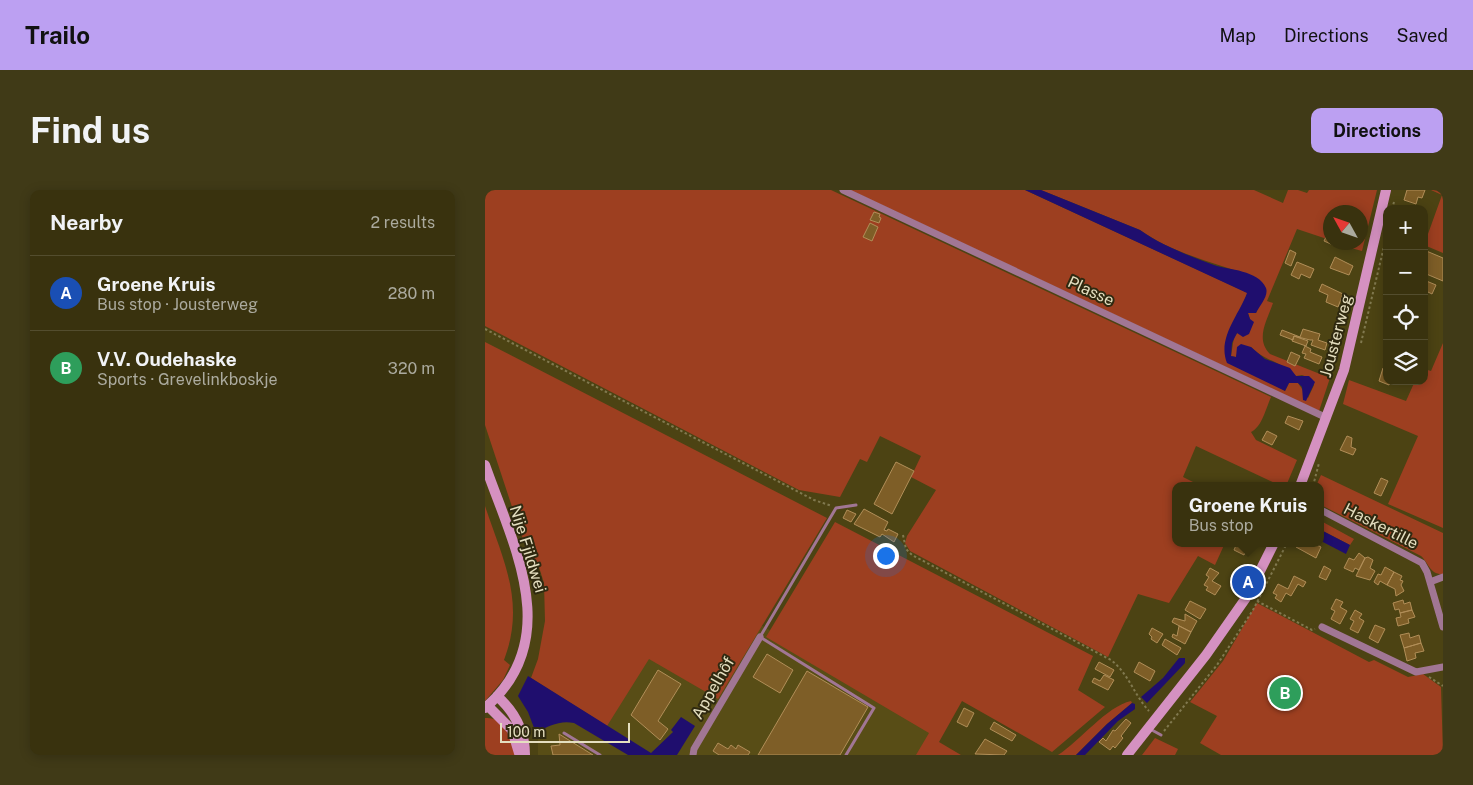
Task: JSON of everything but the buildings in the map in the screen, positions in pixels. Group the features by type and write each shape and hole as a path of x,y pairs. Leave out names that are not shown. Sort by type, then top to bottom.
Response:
{"street":[{"name":"Plasse","path":"843,190 1327,418"},
{"name":"Jousterweg","path":"1302,482 1327,418 1353,334 1387,190"},
{"name":"Nije Fjildwei","path":"485,465 525,580 529,604 527,634 522,653 510,679 487,707"},
{"name":"Haskertille","path":"1324,512 1417,558 1425,567 1443,627"},
{"path":"1127,755 1253,598 1272,547"},
{"path":"1430,582 1443,577"},
{"path":"1322,627 1409,670 1421,672 1443,667"},
{"name":"Appelhôf","path":"693,755 694,749 760,637"},
{"path":"497,696 507,705 519,726 525,755"},
{"path":"487,707 512,730 519,755"}],"lane":[{"path":"846,755 874,708 760,637 836,508 856,505"},
{"path":"1149,728 1161,735"},
{"path":"564,733 600,755"}],"path":[{"path":"485,329 814,500 836,508"},
{"path":"903,535 906,549 912,555 1111,660 1127,675 1138,697 1156,718"},
{"path":"1161,735 1217,665 1253,610 1253,598 1285,547"},
{"path":"1253,598 1312,630 1322,627"},
{"path":"1421,672 1443,686"}],"shaded area":[{"path":"485,190 831,190 1271,397 1261,422 1251,432 1256,440 1297,460 1288,482 1272,482 1196,446 1183,477 1193,482 1172,482 1172,547 1223,547 1215,565 1198,556 1169,603 1138,594 1108,657 910,551 905,543 907,536 936,490 911,477 921,456 880,436 867,462 860,459 840,497 799,490 485,326"},
{"path":"850,190 1025,190 1248,293 1227,336 1225,352 1231,356 1234,337 1250,319 1248,313 1256,313 1260,304 1254,277 1181,252 1153,239 1140,230 1041,190 1254,190 1283,203 1288,190 1298,190 1307,193 1309,190 1377,190 1368,227 1368,205 1323,205 1323,238 1297,229 1267,301 1273,303 1265,323 1263,342 1270,354 1330,378 1319,411","holes":["1251,347 1296,376 1302,375 1312,379 1314,385 1308,398 1298,383 1289,383 1285,391 1231,356 1236,357 1237,354"]},
{"path":"1025,190 1041,190 1140,230 1157,241 1185,254 1214,265 1250,274 1257,278 1266,288 1266,294 1256,313 1248,313 1250,319 1254,322 1249,334 1243,337 1237,333 1232,343 1231,356 1236,357 1237,347 1241,344 1251,347 1265,359 1290,368 1296,376 1309,376 1315,382 1306,401 1303,400 1302,387 1298,383 1289,383 1285,391 1227,363 1225,345 1227,336 1247,293"},
{"path":"1431,190 1443,190 1443,253 1428,247 1428,234 1442,195"},
{"path":"485,342 827,518 718,699 649,659 607,726 531,678 538,659 545,621 544,583 538,564 530,558 485,425"},
{"path":"1443,343 1443,528 1388,504 1418,436 1343,404 1349,380 1406,401 1413,385 1428,385 1428,370 1431,371"},
{"path":"1321,475 1443,533 1443,574 1432,571 1421,556 1324,507 1324,482 1318,482"},
{"path":"485,506 505,563 512,600 513,619 504,660 510,665 503,680 485,701"},
{"path":"835,522 1093,656 1078,690 1105,707 1052,752 962,701 939,742 961,755 916,755 929,733 766,637"},
{"path":"1324,523 1354,539 1350,545 1324,532"},
{"path":"1324,532 1350,545 1346,554 1324,543"},
{"path":"1257,603 1369,662 1374,660 1408,677 1423,674 1441,687 1443,755 1221,755 1200,743 1217,716 1190,702 1223,661"},
{"path":"759,624 942,729 928,755 538,755 538,724 573,713 600,729 647,654"},
{"path":"1179,658 1185,658 1185,663 1147,703 1141,697 1163,678"},
{"path":"528,676 651,753 673,732 671,730 681,717 695,726 677,755 628,755 574,723 569,722 550,726 536,733 528,712 518,696"},
{"path":"1131,701 1132,703 1107,724 1076,755 1058,755 1103,717 1122,704"},
{"path":"1132,703 1135,704 1135,709 1118,721 1085,755 1076,755 1107,724"},
{"path":"485,718 492,718 503,725 510,736 517,755 485,755"},
{"path":"1155,738 1178,749 1175,755 1142,755"}],"place":[{"name":"Groene Kruis","path":"1248,582"},
{"name":"V.V. Oudehaske","path":"1285,693"}]}
